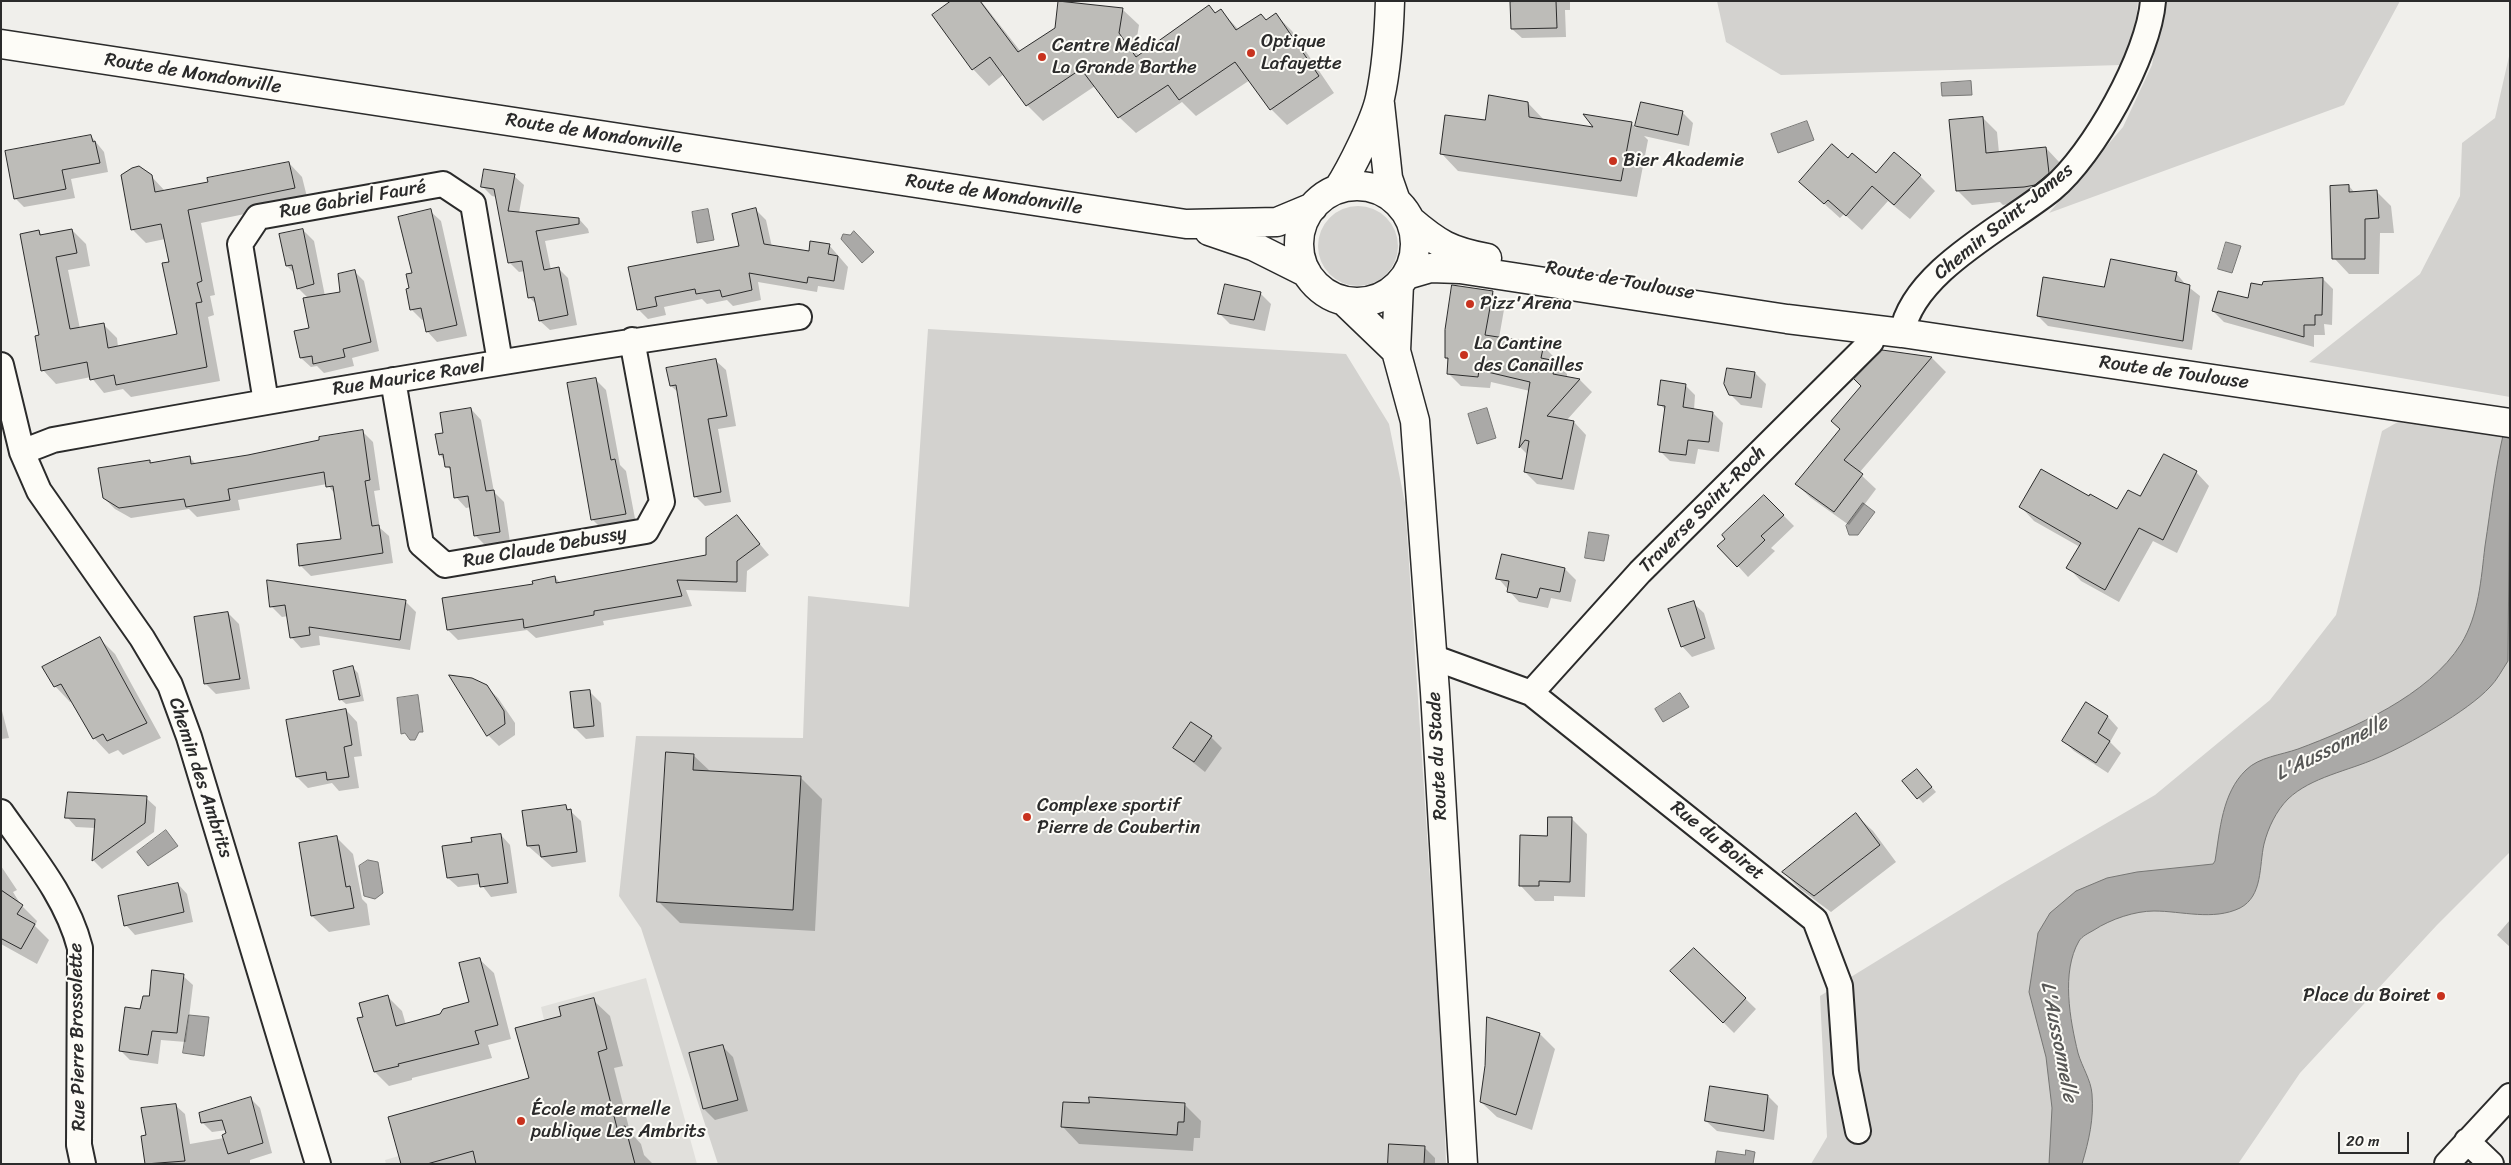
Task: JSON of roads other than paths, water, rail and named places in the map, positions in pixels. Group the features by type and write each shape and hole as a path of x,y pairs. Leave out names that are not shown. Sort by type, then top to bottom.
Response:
{"main road":[{"path":"1338,189 1347,176 1380,99 1389,41 1390,1"},
{"name":"Route de Mondonville","path":"1,44 1186,224 1253,246 1306,273"},
{"path":"1380,99 1388,178 1403,210 1415,248 1403,279 1388,293 1374,300 1359,302 1344,300 1323,290 1306,273 1300,253 1300,232 1313,207 1321,198 1338,189 1362,186 1375,189 1403,210"},
{"name":"Route de Mondonville","path":"1186,224 1277,222 1313,207"},
{"name":"Route de Toulouse","path":"1403,210 1441,245 1463,254 1788,310 1838,324"},
{"name":"Route de Toulouse","path":"1403,279 1430,268 1460,269 1787,319 1889,331 2510,423"},
{"name":"Route du Stade","path":"1403,279 1396,351 1415,421 1432,657 1463,1164"},
{"path":"1344,300 1396,351"}],"street":[{"name":"Chemin Saint-James","path":"1889,331 1905,318 1925,286 1952,262 2052,188 2077,164 2121,91 2140,49 2152,1"},
{"name":"Rue Gabriel Fauré","path":"266,402 240,244 258,217 443,184 472,204 500,362"},
{"name":"Rue Maurice Ravel","path":"22,452 53,440 266,402 632,340 799,317"},
{"name":"Traverse Saint-Roch","path":"1531,693 1640,572 1871,342 1889,331"},
{"name":"Rue Claude Debussy","path":"393,380 421,544 445,565 646,531 662,502 632,340"},
{"name":"Chemin des Ambrits","path":"1,365 22,452 39,490 142,638 170,685 190,738 318,1164"},
{"name":"Rue du Boiret","path":"1432,657 1531,693 1815,920 1840,986 1846,1072 1858,1131"},
{"name":"Rue Pierre Brossolette","path":"1,812 63,902 74,925 80,948 79,1145 83,1164"},
{"path":"2447,1164 2510,1096"},
{"path":"2467,1141 2492,1164"}],"water":[{"path":"1971,81 1972,95 1942,96 1941,83"},
{"path":"1807,121 1814,140 1778,153 1771,134"},
{"path":"708,209 714,240 697,243 692,212"},
{"path":"854,231 874,252 862,263 841,239 843,234 850,235"},
{"path":"2226,242 2241,246 2232,273 2218,269"},
{"path":"1487,408 1496,438 1477,444 1468,414"},
{"name":"L'Aussonnelle","path":"2504,431 2510,432 2508,661 2490,687 2453,717 2390,752 2308,785 2288,799 2276,814 2268,832 2264,844 2259,880 2253,896 2240,908 2230,912 2208,915 2165,911 2139,912 2108,922 2080,939 2073,953 2070,967 2069,996 2072,1026 2078,1053 2091,1089 2092,1112 2090,1129 2082,1164 2049,1164 2052,1108 2046,1057 2029,992 2038,933 2050,913 2076,891 2107,878 2137,872 2213,864 2223,812 2238,779 2246,770 2257,762 2298,749 2342,731 2388,708 2410,695 2447,663 2467,633 2475,609"},
{"path":"1863,503 1875,512 1858,535 1849,535 1846,526"},
{"path":"1589,532 1609,535 1604,561 1585,558"},
{"path":"1680,693 1689,707 1663,722 1655,709"},
{"path":"418,695 423,732 419,732 415,740 410,740 405,733 401,734 397,698"},
{"path":"166,830 178,846 148,866 137,852"},
{"path":"368,860 378,862 383,893 375,899 364,896 359,866"},
{"path":"189,1015 209,1017 204,1056 183,1053"},
{"path":"1746,1150 1755,1152 1753,1164 1715,1164 1717,1151 1745,1155"}],"place":[{"name":"Optique Lafayette","path":"1251,53"},
{"name":"Centre Médical La Grande Barthe","path":"1042,57"},
{"name":"Bier Akademie","path":"1613,161"},
{"name":"Pizz'Arena","path":"1470,304"},
{"name":"La Cantine des Canailles","path":"1464,355"},
{"name":"Complexe sportif Pierre de Coubertin","path":"1027,817"},
{"name":"Place du Boiret","path":"2441,996"},
{"name":"École maternelle publique Les Ambrits","path":"521,1121"}]}
